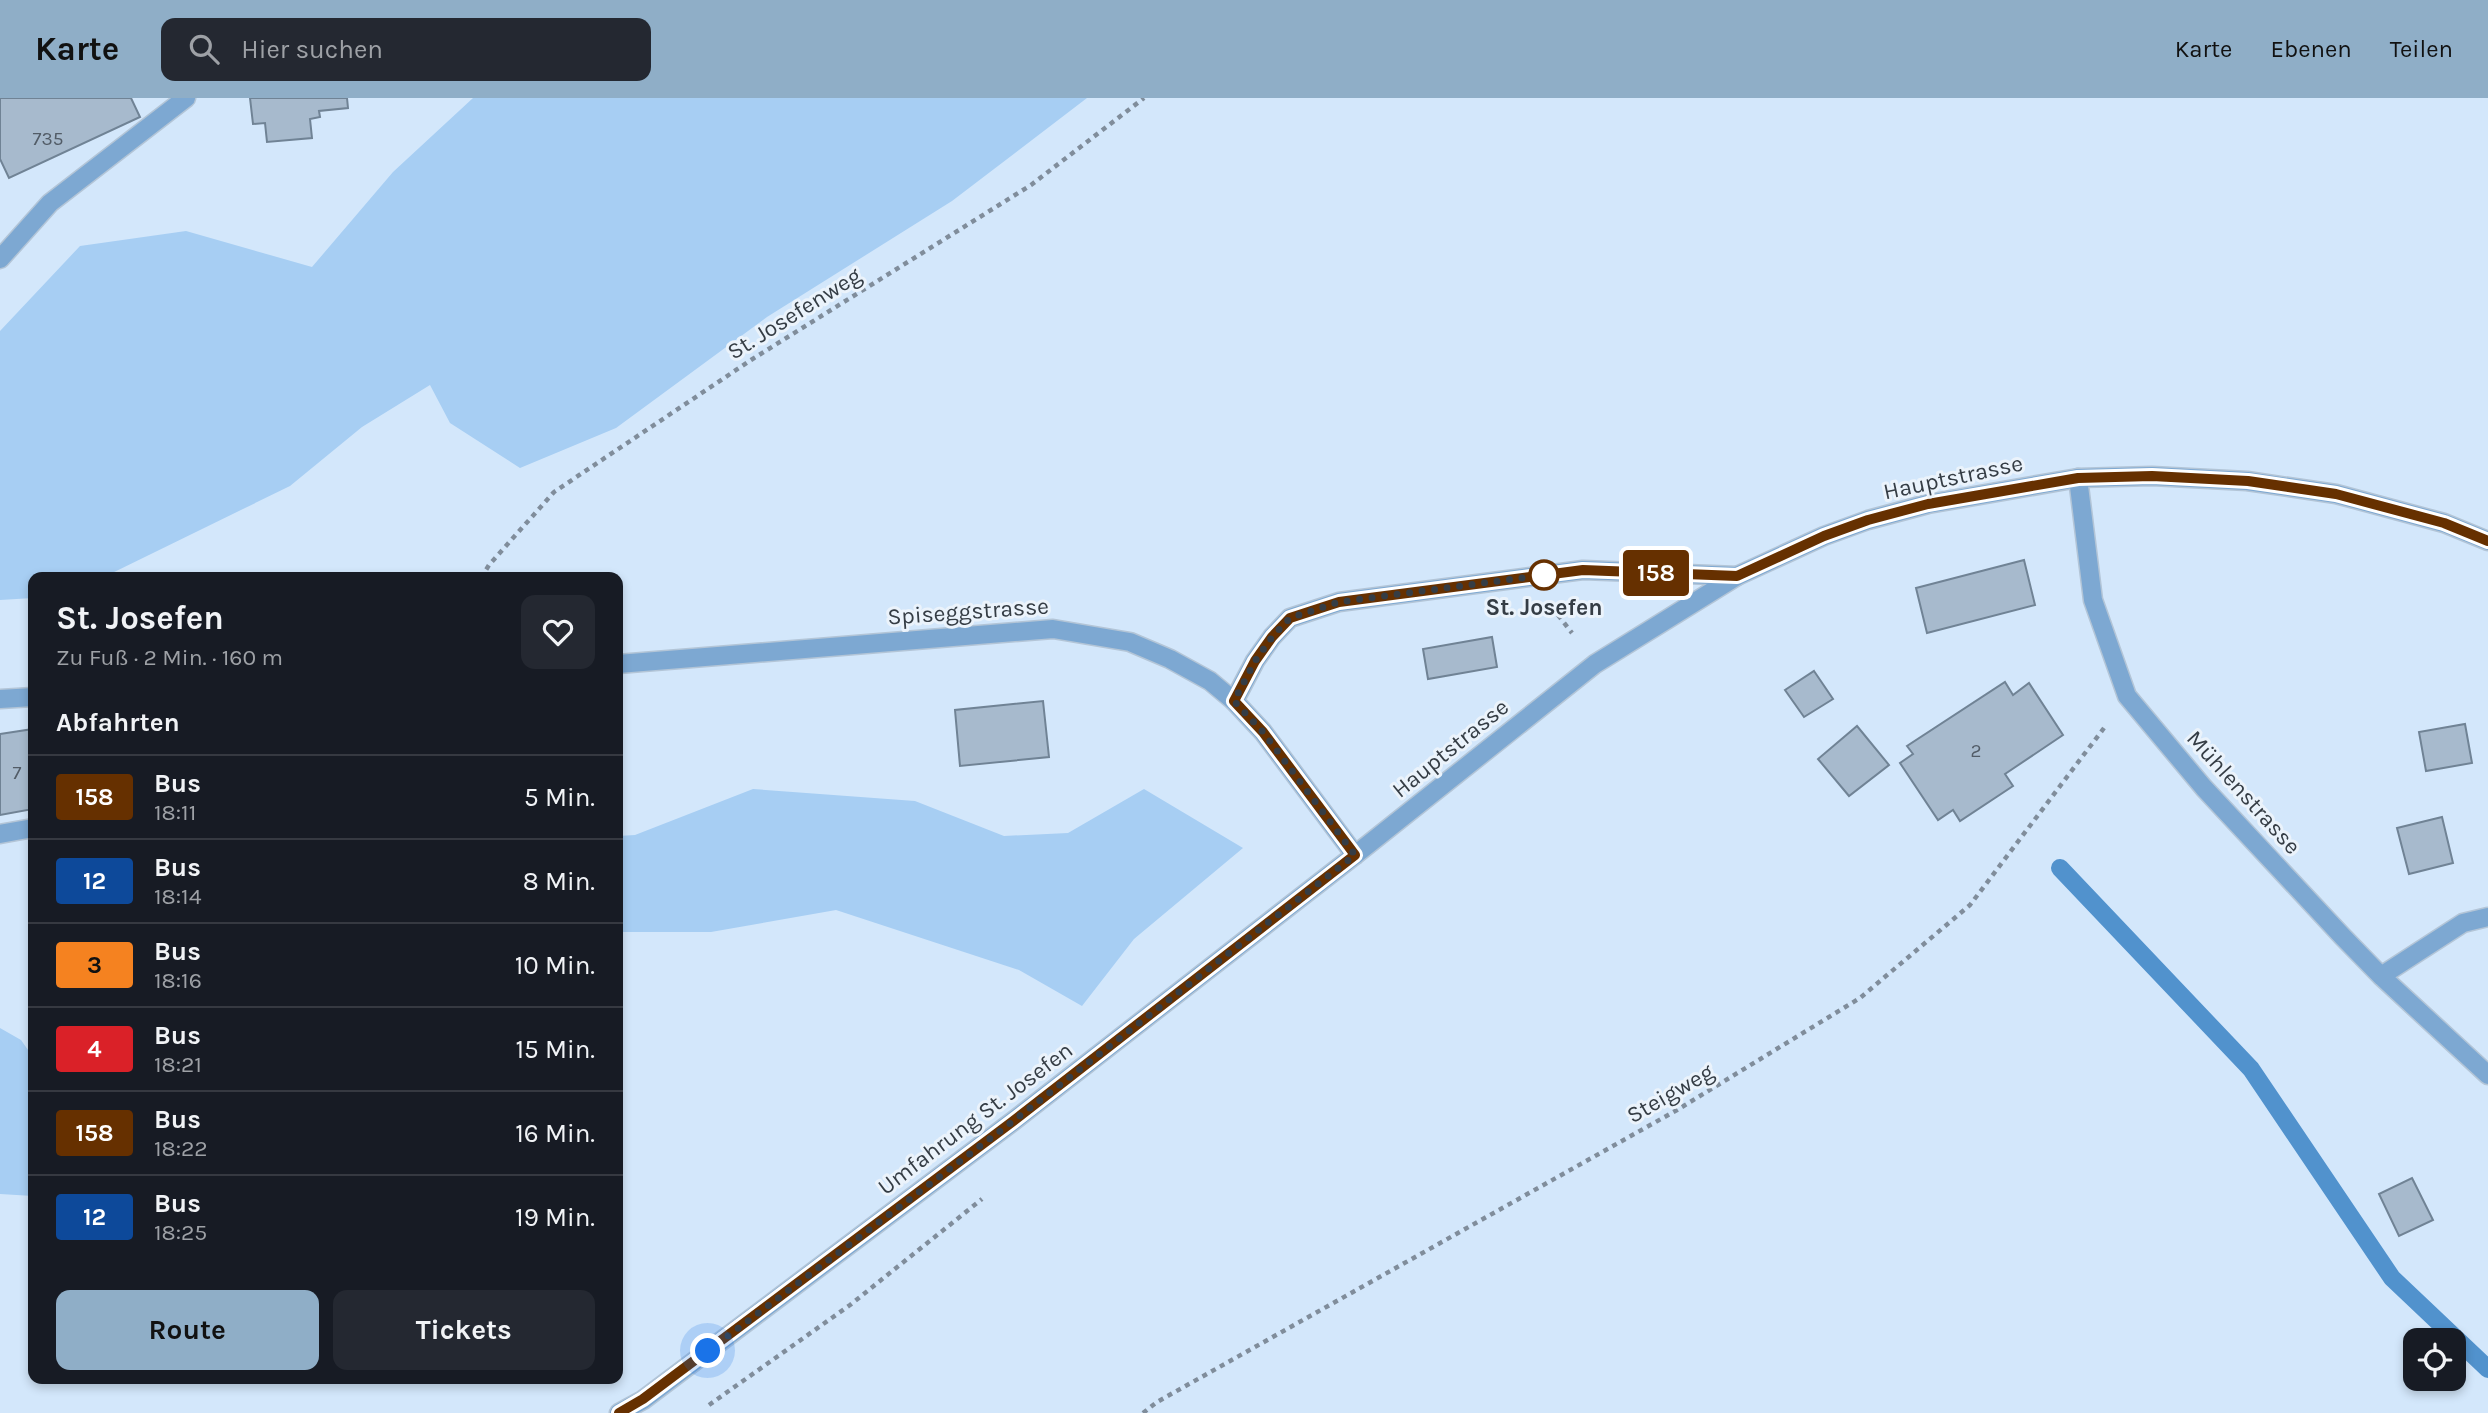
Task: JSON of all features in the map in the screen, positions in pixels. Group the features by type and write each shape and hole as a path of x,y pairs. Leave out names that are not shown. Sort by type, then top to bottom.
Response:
{"street":[{"path":"0,259 50,204 186,98"},
{"name":"Hauptstrasse","path":"1355,855 1595,664 1737,576 1824,536 1868,520 1928,504 2078,478 2152,476 2248,481 2336,494 2444,523 2488,541"},
{"name":"Mühlenstrasse","path":"2078,478 2093,600 2127,696 2204,788 2381,976 2488,1075"},
{"path":"1234,701 1255,661 1290,618 1339,602 1583,570 1737,576"},
{"name":"Spiseggstrasse","path":"623,664 1053,629 1140,646 1210,681 1234,701 1263,732 1355,855"},
{"path":"0,699 28,697"},
{"path":"0,834 28,829"},
{"name":"Umfahrung St. Josefen","path":"619,1413 643,1399 1012,1122 1355,855"},
{"path":"2381,976 2463,923 2488,917"}],"path":[{"name":"St. Josefenweg","path":"485,572 554,492 751,360 1031,185 1144,98"},
{"path":"1558,615 1579,642"},
{"name":"Steigweg","path":"1143,1413 1157,1402 1677,1110 1860,998 1970,905 2051,801 2127,696"},
{"path":"707,1406 850,1305"}],"shaded area":[{"path":"473,98 1087,98 952,201 767,317 616,428 520,468 450,423 430,385 362,427 290,486 114,572 28,572 28,598 0,600 0,331 80,246 186,231 312,267 393,172"},
{"path":"753,789 915,801 1004,836 1068,833 1144,789 1243,848 1134,939 1082,1006 1019,970 836,910 711,932 623,932 623,836 635,835"},
{"path":"0,1028 21,1040 28,1050 28,1196 0,1194"}],"building":[{"path":"0,98 131,98 140,117 9,178 0,159"},
{"path":"250,98 347,98 348,108 319,111 320,117 310,119 312,138 267,142 265,123 253,124"},
{"path":"2024,560 2035,605 1927,633 1916,588"},
{"path":"1492,637 1497,667 1428,679 1423,649"},
{"path":"1814,671 1833,699 1804,717 1785,690"},
{"path":"2005,682 2013,695 2029,683 2063,735 2005,774 2013,786 1960,821 1953,810 1938,820 1900,763 1913,754 1907,746"},
{"path":"1043,701 1049,757 960,766 955,710"},
{"path":"2465,724 2472,763 2426,771 2419,732"},
{"path":"1857,726 1889,765 1849,796 1818,759"},
{"path":"28,730 28,810 0,815 0,734"},
{"path":"2442,817 2453,863 2409,874 2397,828"},
{"path":"2412,1178 2433,1220 2399,1236 2379,1194"}],"waterway":[{"path":"2060,868 2251,1069 2392,1278 2488,1369"}],"bus line":[{"name":"158","path":"619,1413 643,1399 1012,1122 1355,855 1263,732 1234,701 1255,661 1290,618 1339,602 1583,570 1737,576 1824,536 1868,520 1928,504 2078,478 2152,476 2248,481 2336,494 2444,523 2488,541"}],"place":[{"name":"St. Josefen","path":"1544,575"}],"route":[{"path":"708,1351 1012,1122 1355,855 1263,732 1234,701 1255,661 1290,618 1339,602 1544,575"}]}
